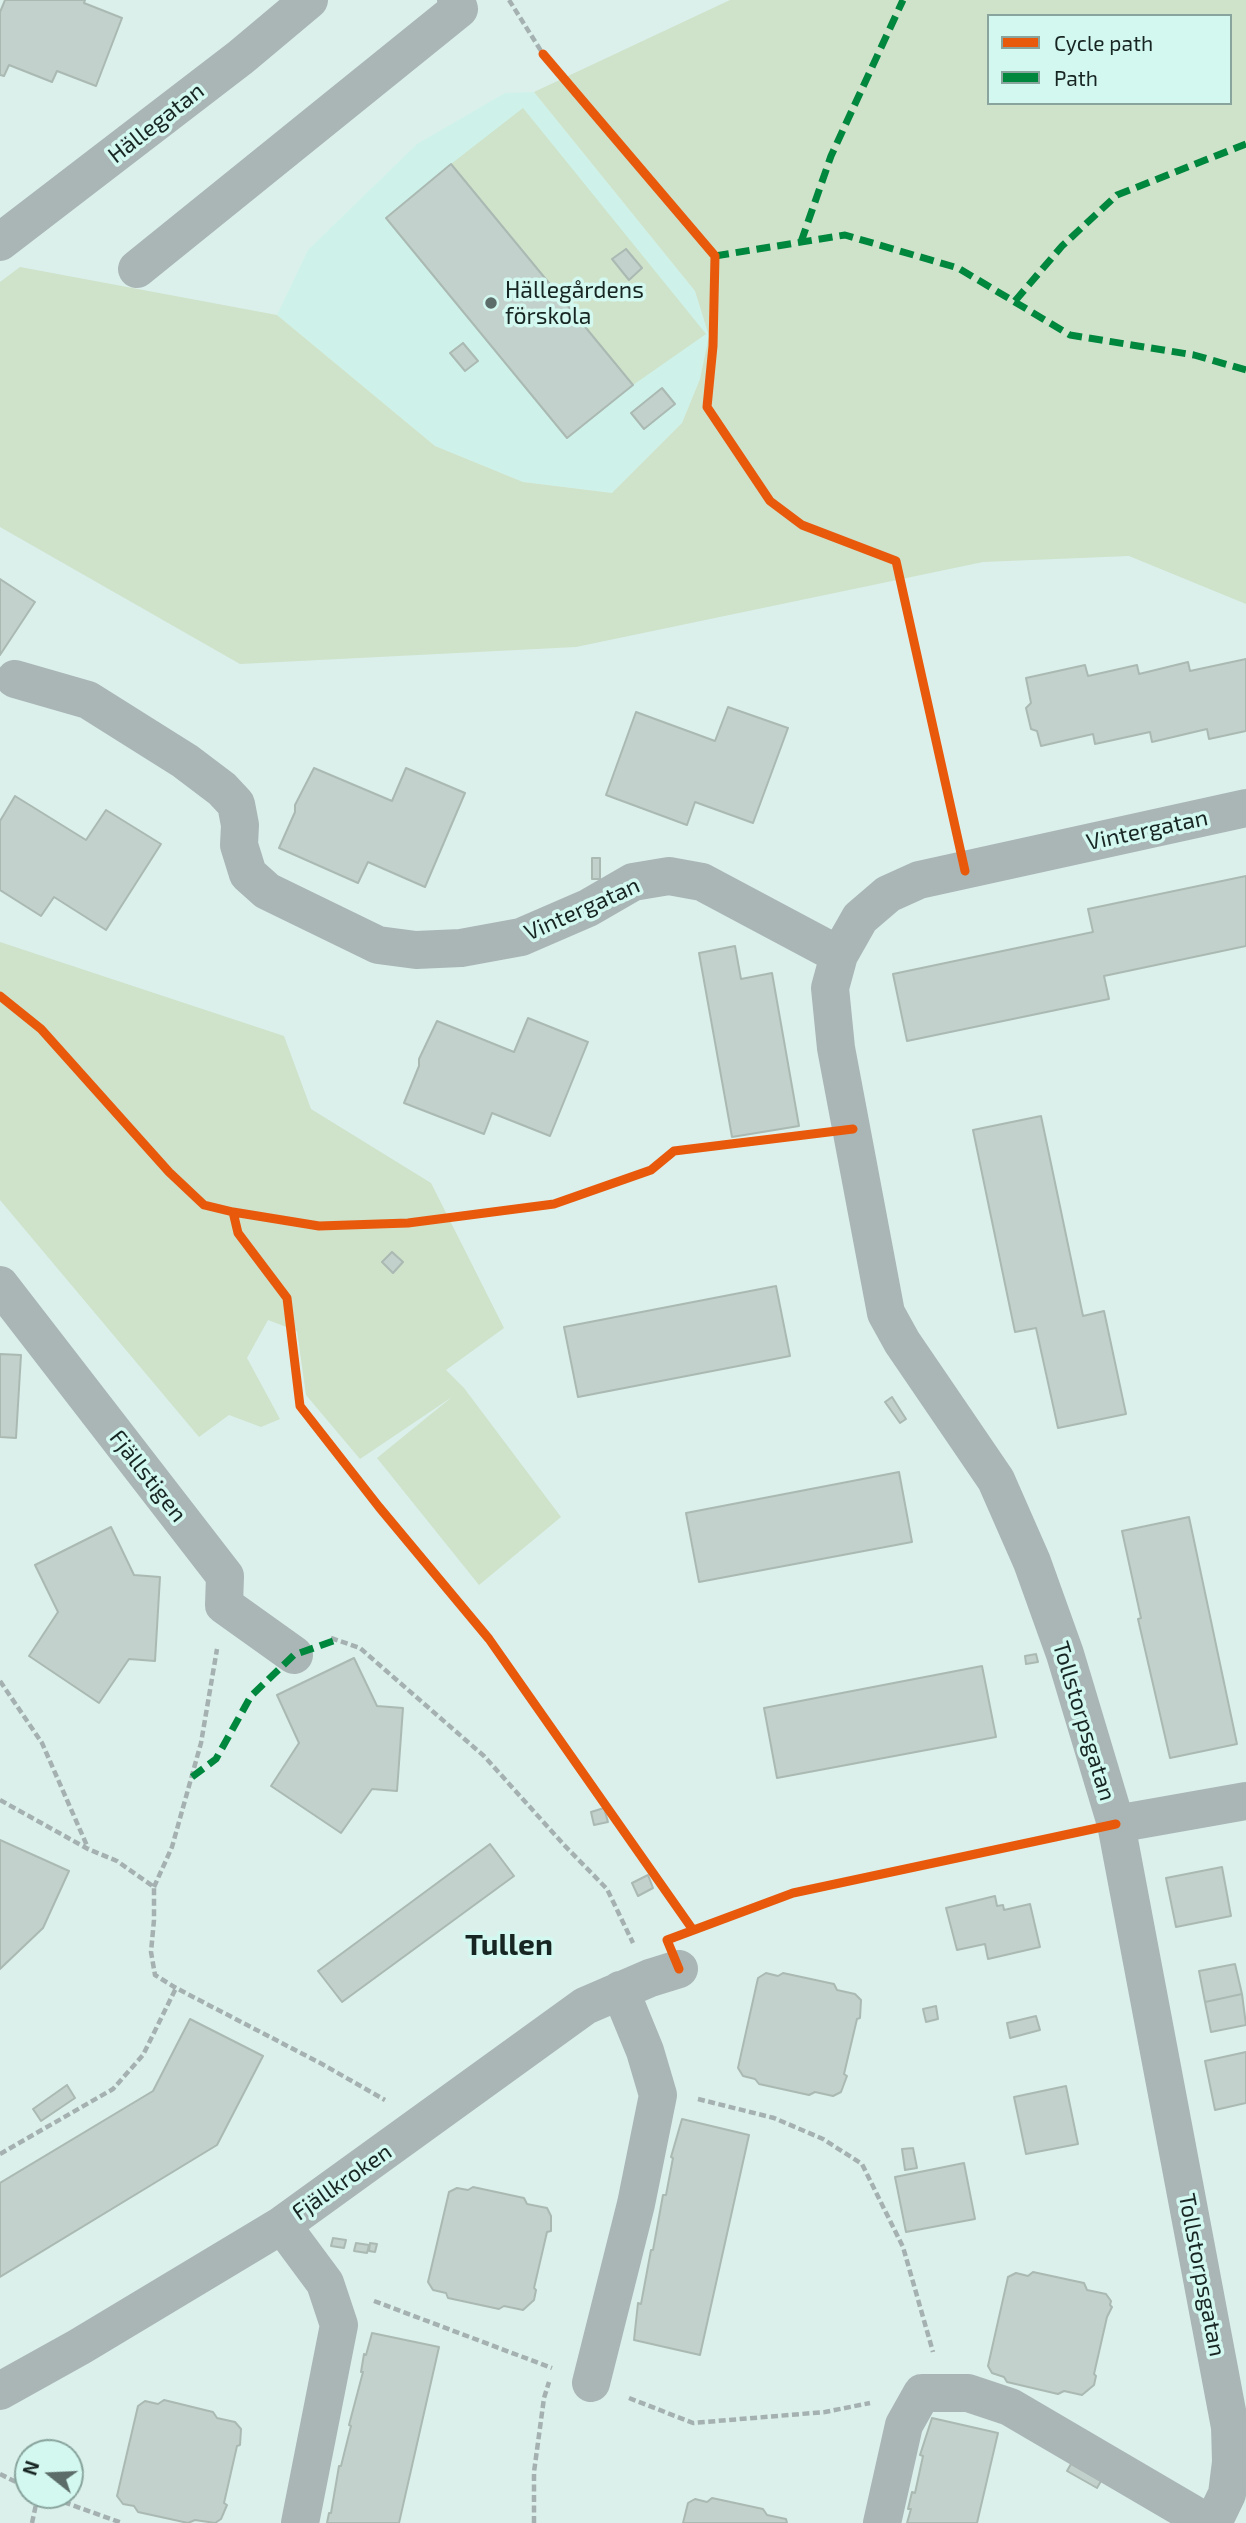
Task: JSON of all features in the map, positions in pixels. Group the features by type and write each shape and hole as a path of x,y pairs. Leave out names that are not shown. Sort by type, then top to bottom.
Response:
{"street":[{"name":"Hällegatan","path":"0,242 242,57 309,0"},
{"path":"137,269 458,9 456,0"},
{"name":"Vintergatan","path":"15,678 88,700 185,761 222,789 236,804 240,825 239,845 248,874 267,891 378,944 416,950 461,948 521,937 588,908 633,882 669,876 702,882 839,955 860,918 888,894 919,880 1246,808"},
{"name":"Tollstorpsgatan","path":"839,955 830,988 836,1048 886,1313 902,1342 996,1479 1032,1562 1065,1654 1116,1824 1234,2374 1230,2427 1231,2462 1227,2494 1210,2523"},
{"name":"Fjällstigen","path":"0,1285 225,1576 224,1605"},
{"path":"224,1605 309,1646"},
{"path":"1116,1824 1246,1801"},
{"path":"591,2383 636,2204 658,2095 645,2051 650,1979"},
{"name":"Fjällkroken","path":"0,2391 79,2347 282,2225 585,2006 650,1979"},
{"path":"282,2225 325,2283 339,2325 300,2523"},
{"path":"881,2523 904,2425 922,2393 968,2393 1010,2407 1210,2523"}],"path":[{"path":"509,0 543,54"},
{"path":"224,1605 201,1743 172,1847 154,1886 151,1952 155,1975 396,2106 418,2128"},
{"path":"309,1646 360,1648 484,1756 607,1889 650,1979"},
{"path":"0,1681 42,1743 88,1849"},
{"path":"0,1800 88,1849 117,1861 154,1886"},
{"path":"0,2154 113,2089 143,2055 176,1988"},
{"path":"658,2095 684,2096 775,2118 822,2138 862,2164 903,2247 945,2393"},
{"path":"534,2523 534,2472 538,2434 544,2398 554,2369"},
{"path":"83,2509 122,2523"}],"shaded area":[{"path":"730,0 1246,0 1246,604 1129,556 983,562 576,647 240,664 0,527 0,282 20,267 277,315 435,446 523,482 612,493 682,423 700,379 709,336 695,291 534,92"},
{"name":"Hällegårdens förskola","path":"534,92 695,291 709,336 700,379 682,423 612,493 523,482 435,446 277,315 308,250 417,144 505,93"},
{"path":"523,108 706,334 633,385 451,164"},
{"path":"0,942 284,1036 311,1109 431,1183 504,1328 446,1370 464,1388 561,1517 479,1585 377,1458 452,1397 360,1459 306,1395 297,1331 268,1320 247,1358 280,1419 261,1427 229,1415 199,1437 0,1200"}],"building":[{"path":"5,0 85,0 84,3 122,18 96,86 57,71 52,82 9,65 4,76 0,75 0,12"},
{"path":"451,164 633,385 567,438 386,218"},
{"path":"626,249 642,268 629,280 612,259"},
{"path":"463,343 478,361 465,371 450,353"},
{"path":"662,388 675,404 644,429 631,413"},
{"path":"0,579 35,602 0,655"},
{"path":"1246,659 1246,731 1209,739 1207,729 1152,742 1150,732 1095,744 1093,734 1041,746 1037,731 1031,729 1026,708 1031,703 1026,678 1085,665 1088,676 1137,665 1139,674 1188,662 1190,671"},
{"path":"728,707 788,728 753,823 695,802 687,825 606,795 636,712 715,741"},
{"path":"314,768 392,801 406,768 465,793 425,887 368,862 358,883 279,848 295,812 295,805"},
{"path":"15,796 86,840 106,810 161,844 106,930 54,897 41,916 0,890 0,821"},
{"path":"592,858 600,858 600,879 592,879"},
{"path":"1246,876 1246,946 1104,976 1109,999 907,1041 893,974 1093,932 1088,909"},
{"path":"735,946 741,979 772,973 799,1126 732,1137 699,953"},
{"path":"528,1018 588,1042 550,1136 492,1113 484,1134 404,1103 419,1066 419,1059 437,1021 514,1052"},
{"path":"1041,1116 1083,1316 1104,1311 1126,1414 1058,1428 1036,1328 1015,1332 973,1130"},
{"path":"392,1252 403,1262 393,1273 382,1262"},
{"path":"776,1286 790,1356 578,1397 564,1327"},
{"path":"0,1354 21,1355 16,1438 0,1437"},
{"path":"892,1397 906,1419 900,1423 885,1402"},
{"path":"899,1472 912,1542 699,1582 686,1513"},
{"path":"1189,1517 1237,1744 1170,1758 1138,1619 1141,1618 1122,1531"},
{"path":"111,1527 134,1575 160,1577 155,1661 129,1659 99,1703 29,1656 58,1612 35,1565"},
{"path":"1036,1654 1038,1662 1026,1664 1025,1656"},
{"path":"354,1658 377,1706 403,1708 397,1791 372,1789 341,1833 271,1786 299,1743 277,1695"},
{"path":"982,1666 996,1737 777,1778 764,1708"},
{"path":"604,1808 608,1822 594,1825 591,1812"},
{"path":"0,1840 69,1871 43,1928 0,1969"},
{"path":"490,1844 514,1876 342,2002 318,1971"},
{"path":"1222,1867 1231,1916 1176,1927 1166,1878"},
{"path":"648,1875 653,1888 638,1896 632,1883"},
{"path":"995,1896 997,1906 1003,1905 1004,1910 1030,1904 1040,1947 988,1959 985,1944 957,1950 946,1908"},
{"path":"1235,1964 1242,1994 1205,2002 1199,1971"},
{"path":"766,1973 778,1976 783,1973 834,1984 837,1990 855,1994 861,2000 860,2018 857,2019 844,2074 847,2076 841,2092 833,2096 815,2092 809,2095 759,2084 755,2079 743,2076 738,2068 758,1978"},
{"path":"1242,1994 1246,2025 1211,2032 1205,2002"},
{"path":"936,2006 938,2019 926,2022 923,2009"},
{"path":"1036,2016 1040,2030 1010,2038 1007,2023"},
{"path":"190,2019 263,2056 217,2145 0,2277 0,2183 153,2091"},
{"path":"1246,2052 1246,2103 1215,2110 1205,2061"},
{"path":"67,2085 75,2098 41,2121 33,2109"},
{"path":"1066,2086 1078,2144 1026,2154 1014,2097"},
{"path":"682,2119 749,2135 700,2355 634,2340 638,2303 641,2304 663,2195 666,2195 673,2158 671,2157"},
{"path":"913,2148 917,2168 905,2170 902,2149"},
{"path":"964,2163 975,2219 906,2232 895,2177"},
{"path":"473,2187 524,2198 527,2204 547,2208 551,2216 551,2231 547,2232 534,2288 534,2300 523,2310 504,2306 499,2309 448,2298 446,2293 433,2290 428,2282 449,2192 457,2188 468,2190"},
{"path":"333,2238 346,2240 344,2248 331,2246"},
{"path":"356,2243 369,2245 367,2253 354,2251"},
{"path":"370,2243 377,2244 375,2252 369,2251"},
{"path":"1033,2272 1084,2283 1087,2290 1106,2294 1111,2301 1112,2307 1107,2317 1094,2374 1094,2385 1082,2395 1064,2391 1058,2394 1007,2382 1004,2377 992,2373 988,2366 1008,2277 1016,2273 1028,2276"},
{"path":"372,2333 439,2347 399,2523 327,2523 363,2372 364,2354 366,2355"},
{"path":"164,2400 213,2412 217,2418 235,2422 241,2429 240,2445 237,2446 224,2503 227,2505 221,2519 215,2523 195,2520 188,2523 138,2512 134,2506 123,2504 117,2496 138,2406 145,2401 158,2404"},
{"path":"932,2418 998,2433 977,2523 907,2523 912,2492 915,2493 923,2456 920,2455"},
{"path":"1071,2464 1101,2481 1097,2488 1067,2471"},
{"path":"712,2498 763,2509 767,2515 786,2519 787,2523 683,2523 688,2503 695,2499 707,2502"}],"marked path":[{"path":"801,242 831,156 903,0"},
{"path":"1015,301 1062,246 1117,195 1246,144"},
{"path":"715,256 845,235 958,268 1070,335 1194,355 1246,370"},
{"path":"192,1777 216,1759 251,1696 294,1655 336,1640"}],"cycle path":[{"path":"543,54 715,256 713,346 707,407 770,501 802,525 896,561 965,871"},
{"path":"0,996 41,1029 169,1172 204,1205 319,1226 408,1223 554,1204 651,1170 674,1151 853,1129"},
{"path":"233,1212 238,1233 287,1298 300,1406 379,1507 489,1639 693,1930"},
{"path":"679,1969 667,1940 793,1893 1116,1824"}],"place":[{"name":"Hällegårdens förskola","path":"491,303"}],"district":[{"name":"Tullen","path":"509,1945"}]}
